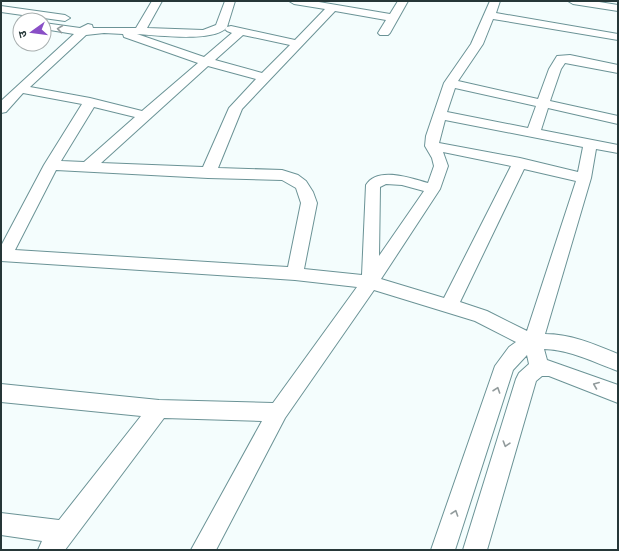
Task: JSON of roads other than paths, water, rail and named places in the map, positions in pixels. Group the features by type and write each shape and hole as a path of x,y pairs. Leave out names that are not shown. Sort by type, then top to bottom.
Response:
{"street":[{"path":"140,31 157,1"},
{"path":"219,28 230,1"},
{"path":"294,1 394,18"},
{"path":"384,33 403,1"},
{"path":"203,550 278,412 370,282 433,189 441,166 439,158 432,146 433,136 450,83 477,44 494,1"},
{"path":"568,3 618,8"},
{"path":"208,173 236,108 332,8"},
{"path":"1,9 92,21 104,30"},
{"path":"490,14 618,37"},
{"path":"1,20 12,22"},
{"path":"1,109 20,89 83,32 92,21"},
{"path":"52,27 83,32 118,30 204,33 219,28 241,31 299,44"},
{"path":"219,28 232,40"},
{"path":"118,30 132,37 207,62 265,78"},
{"path":"88,166 241,31"},
{"path":"533,133 555,69 561,59 570,59 618,69"},
{"path":"450,83 543,102 618,120"},
{"path":"20,89 90,102 144,115"},
{"path":"90,102 51,165 3,256 295,274 370,282 481,316 533,342"},
{"path":"440,115 618,149"},
{"path":"539,367 533,342 584,178 590,144"},
{"path":"432,146 520,163 584,178"},
{"path":"449,306 520,163"},
{"path":"51,165 291,176 302,185 307,192 309,203 295,274"},
{"path":"370,282 373,185 377,182 389,179 433,189"},
{"path":"443,550 505,366 511,356 533,342 544,340 576,346 618,363"},
{"path":"475,550 526,378 539,367 550,368 618,394"},
{"path":"1,393 159,409 278,412"},
{"path":"50,550 159,409"},
{"path":"1,524 64,532"}]}
